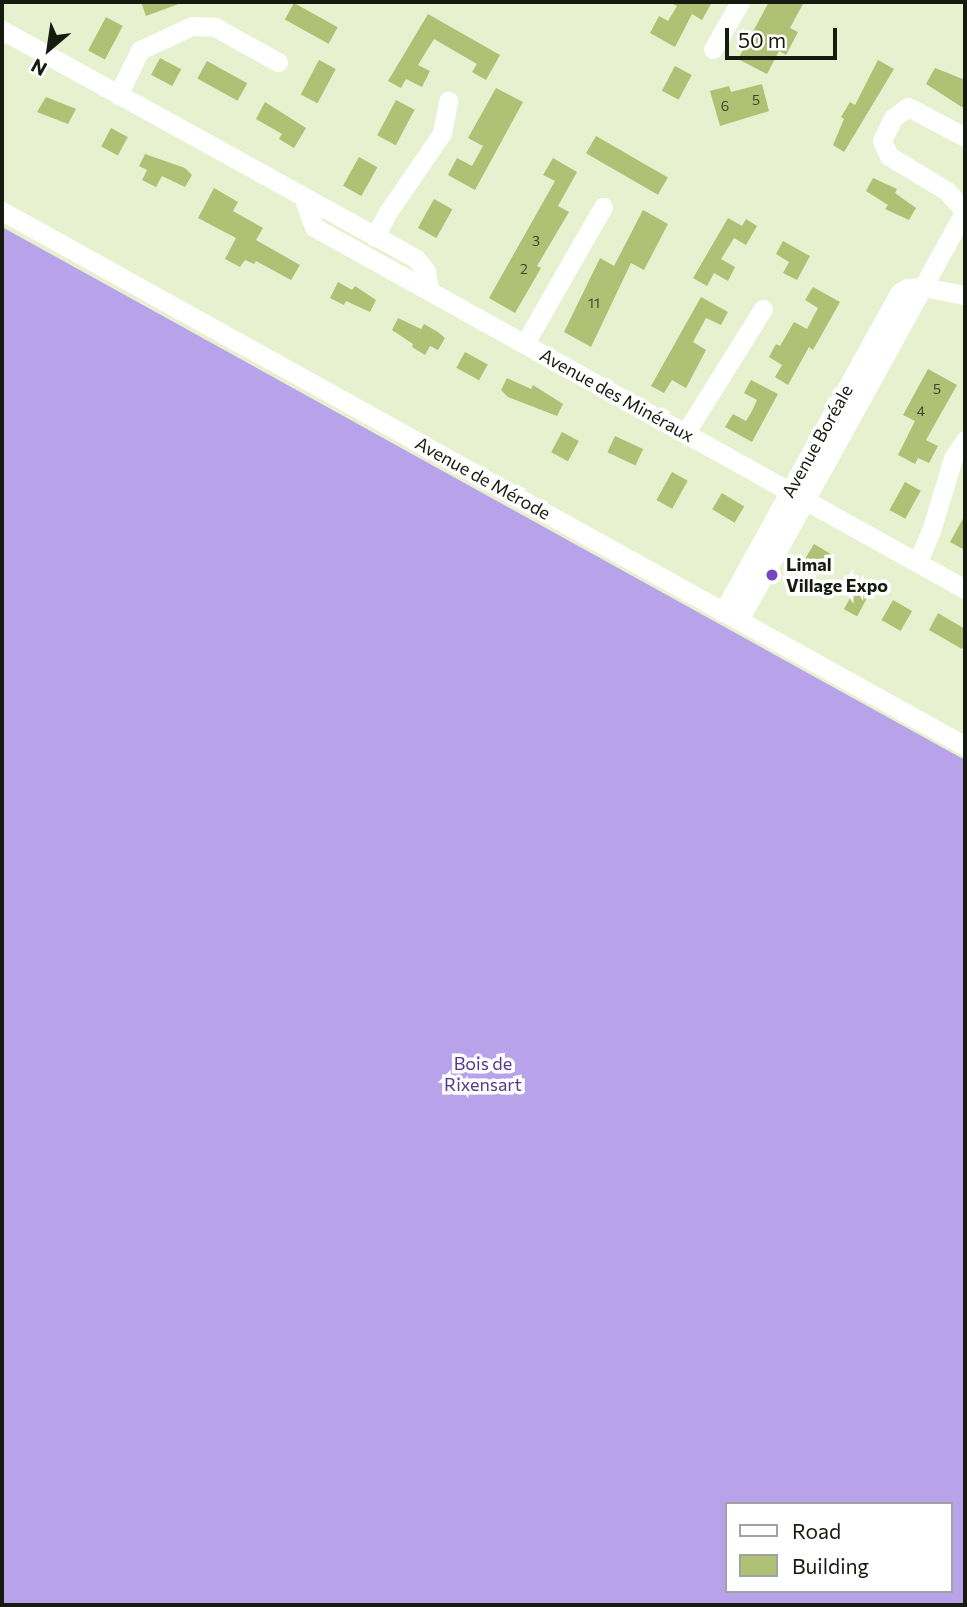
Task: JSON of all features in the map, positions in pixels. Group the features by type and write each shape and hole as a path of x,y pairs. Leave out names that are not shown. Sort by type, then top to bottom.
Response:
{"street":[{"path":"713,49 740,2"},
{"path":"118,95 140,50 192,26 215,27 278,62"},
{"path":"2,30 423,266 429,290"},
{"path":"375,237 442,133 448,101"},
{"path":"965,136 908,107 892,118 882,141 889,156 947,191 965,212"},
{"name":"Avenue des Minéraux","path":"303,197 314,227 965,589"},
{"path":"525,344 603,207"},
{"name":"Avenue de Mérode","path":"2,211 965,746"},
{"name":"Avenue Boréale","path":"731,616 797,495 923,287 965,212"},
{"path":"923,287 965,295"},
{"path":"686,432 763,309"},
{"path":"918,561 931,531 953,458 965,440"}],"green space":[{"name":"Bois de Rixensart","path":"2,227 965,760 965,1605 2,1605"}],"building":[{"path":"141,2 181,2 181,3 146,16"},
{"path":"669,2 712,2 702,20 692,14 675,47 650,33 659,16 668,21 677,6"},
{"path":"769,2 804,2 790,28 798,32 786,55 779,51 767,74 738,59"},
{"path":"294,3 338,27 329,44 285,20"},
{"path":"428,14 500,55 486,80 472,72 477,64 434,39 418,65 430,71 422,87 406,79 401,88 388,81"},
{"path":"106,17 123,26 105,59 88,51"},
{"path":"160,58 181,69 172,86 151,75"},
{"path":"319,60 336,69 317,103 301,94"},
{"path":"878,60 894,69 844,152 833,145 844,119 841,117 850,102 855,105"},
{"path":"207,61 247,83 238,101 197,78"},
{"path":"675,66 692,75 679,100 662,91"},
{"path":"935,68 965,80 965,109 926,84"},
{"path":"762,84 769,111 720,126 710,91 729,86 731,92"},
{"path":"496,88 523,102 475,190 448,175 457,158 472,166 483,146 468,138"},
{"path":"46,97 76,109 68,124 37,112"},
{"path":"396,100 415,110 396,145 377,135"},
{"path":"265,102 306,128 294,148 279,139 282,134 256,119"},
{"path":"111,128 128,137 118,155 101,147"},
{"path":"596,136 668,178 658,195 586,153"},
{"path":"145,154 185,168 192,175 185,187 162,176 156,187 142,180 147,170 139,166"},
{"path":"359,157 377,167 361,196 343,186"},
{"path":"553,158 577,172 558,206 569,212 537,266 541,268 515,313 489,298 555,181 543,175"},
{"path":"873,178 897,189 895,193 916,208 909,220 885,209 888,205 866,191"},
{"path":"214,188 238,202 233,211 263,228 256,240 300,265 291,280 256,261 254,264 245,260 240,267 225,259 236,238 198,218"},
{"path":"434,199 452,209 436,238 418,228"},
{"path":"643,210 668,224 644,270 631,263 591,347 564,332 600,258 614,266"},
{"path":"728,218 742,226 746,219 757,226 746,245 734,238 721,259 735,267 728,281 714,273 707,286 693,278"},
{"path":"783,241 810,256 797,280 783,273 789,262 776,254"},
{"path":"338,282 352,290 355,286 376,300 370,312 346,301 344,305 330,298"},
{"path":"813,287 840,302 813,350 809,347 788,385 775,377 782,365 769,357 776,344 780,346 794,322 807,329 818,308 805,300"},
{"path":"701,297 728,312 721,325 706,318 693,342 706,350 686,388 672,380 664,393 651,386"},
{"path":"398,318 421,329 424,324 438,332 445,338 438,350 430,346 425,355 412,347 413,344 392,330"},
{"path":"465,352 488,365 479,380 456,368"},
{"path":"928,369 957,385 926,440 938,446 929,463 918,458 915,464 898,455 915,421 903,415"},
{"path":"507,378 531,389 533,385 563,404 557,416 508,397 501,390"},
{"path":"751,380 778,394 752,442 725,427 733,414 746,421 752,411 757,400 744,393"},
{"path":"562,432 579,441 568,461 551,452"},
{"path":"615,436 643,449 635,465 607,452"},
{"path":"672,472 688,481 672,509 656,500"},
{"path":"905,482 921,491 905,519 889,510"},
{"path":"722,493 744,506 735,523 712,509"},
{"path":"965,515 965,550 950,542"},
{"path":"814,544 834,556 825,570 805,559"},
{"path":"859,581 872,588 857,616 844,609"},
{"path":"893,600 912,611 901,631 882,620"},
{"path":"938,613 965,629 962,649 929,630"}],"place":[{"name":"Limal Village Expo","path":"772,575"}]}
